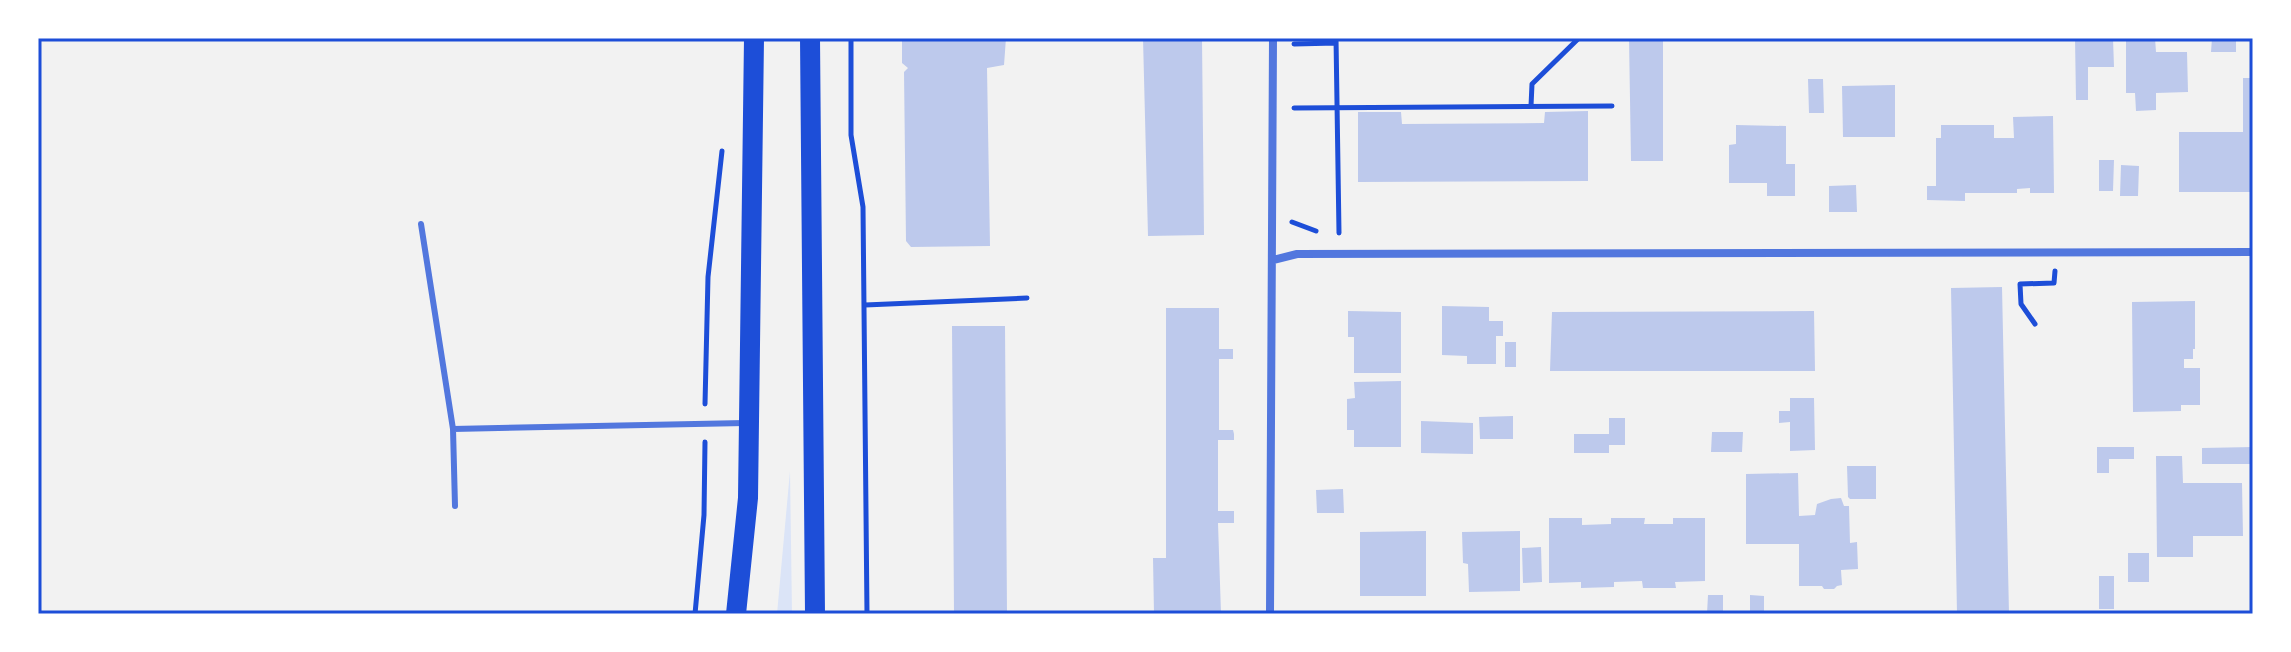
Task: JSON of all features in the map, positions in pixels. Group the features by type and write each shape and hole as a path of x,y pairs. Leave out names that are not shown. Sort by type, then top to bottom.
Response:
{"main road":[{"path":"736,614 748,498 754,38"},
{"path":"810,38 815,614"}],"street":[{"path":"1270,614 1273,38"},
{"path":"1273,260 1297,254 2253,252"}],"lane":[{"path":"421,224 453,429 455,506"},
{"path":"453,429 749,423"}],"path":[{"path":"851,38 851,135 863,207 867,614"},
{"path":"1531,106 1532,84 1579,38"},
{"path":"1292,44 1336,41 1339,254"},
{"path":"1292,108 1612,106"},
{"path":"695,614 704,515 708,277 723,137"},
{"path":"2035,324 2021,304 2020,284 2054,283"},
{"path":"864,305 1027,298"}],"shaded area":[{"path":"790,471 792,614 777,614"}],"building":[{"path":"902,38 1006,38 1004,65 987,68 990,246 911,247 906,241 904,72 908,68 902,63"},
{"path":"1143,38 1202,38 1204,235 1148,236"},
{"path":"1629,38 1663,38 1663,161 1631,161"},
{"path":"2075,38 2113,38 2114,67 2088,67 2088,100 2076,100"},
{"path":"2126,38 2155,38 2156,52 2187,52 2188,92 2156,93 2156,110 2136,111 2135,93 2126,93"},
{"path":"2212,38 2236,38 2236,52 2211,52"},
{"path":"2243,78 2253,78 2253,192 2179,192 2179,132 2243,132"},
{"path":"1808,79 1823,79 1824,113 1809,113"},
{"path":"1895,85 1895,137 1843,137 1842,86"},
{"path":"1588,111 1588,181 1358,182 1358,112 1401,112 1402,124 1544,123 1545,112"},
{"path":"2053,116 2054,193 2030,193 2030,188 2017,189 2017,193 1965,193 1965,201 1927,200 1927,186 1936,186 1936,138 1941,138 1941,125 1994,125 1994,138 2014,138 2013,117"},
{"path":"1736,125 1786,126 1786,164 1795,164 1795,196 1767,196 1767,183 1729,183 1729,145 1736,144"},
{"path":"2099,160 2114,160 2113,191 2099,191"},
{"path":"2121,165 2139,166 2138,196 2120,196"},
{"path":"1856,185 1857,212 1829,212 1829,186"},
{"path":"2002,287 2009,614 1957,614 1951,288"},
{"path":"2195,301 2195,349 2193,359 2184,359 2184,368 2200,368 2200,405 2181,405 2181,411 2133,412 2132,302"},
{"path":"1442,306 1489,307 1489,321 1503,321 1503,336 1496,336 1496,364 1467,364 1467,356 1442,355"},
{"path":"1166,308 1219,308 1219,349 1233,349 1233,359 1219,359 1219,430 1233,430 1234,434 1234,440 1218,440 1218,511 1234,511 1234,523 1218,523 1221,614 1154,614 1153,558 1166,558"},
{"path":"1348,311 1401,312 1401,373 1354,373 1354,337 1348,337"},
{"path":"1814,311 1815,371 1550,371 1552,312"},
{"path":"952,326 1005,326 1007,614 954,614"},
{"path":"1505,342 1516,342 1516,367 1505,367"},
{"path":"1401,381 1401,447 1354,447 1354,430 1347,430 1347,399 1355,398 1354,382"},
{"path":"1790,398 1814,398 1815,450 1790,451 1790,422 1779,423 1779,411 1790,411"},
{"path":"1513,416 1513,439 1480,439 1479,417"},
{"path":"1609,418 1625,418 1625,445 1609,445 1609,453 1574,453 1574,434 1609,434"},
{"path":"1421,421 1473,423 1473,454 1421,453"},
{"path":"1712,432 1743,432 1742,452 1711,452"},
{"path":"2097,447 2134,447 2134,459 2109,459 2109,473 2097,473"},
{"path":"2253,447 2253,464 2202,464 2202,448"},
{"path":"2156,456 2182,456 2183,483 2242,483 2243,536 2193,536 2193,557 2157,557"},
{"path":"1847,466 1876,466 1876,499 1848,497"},
{"path":"1798,473 1799,516 1815,515 1817,504 1831,499 1841,498 1844,506 1849,506 1850,543 1857,542 1858,569 1841,570 1842,585 1834,589 1799,586 1799,544 1746,544 1746,474"},
{"path":"1343,489 1344,513 1317,513 1316,490"},
{"path":"1549,518 1582,518 1582,525 1611,524 1611,518 1645,518 1644,524 1673,524 1673,518 1705,518 1705,581 1675,582 1676,588 1643,588 1642,581 1614,582 1614,587 1581,588 1581,582 1549,583"},
{"path":"1426,531 1426,596 1360,596 1360,532"},
{"path":"1520,531 1520,591 1469,592 1468,564 1463,563 1462,532"},
{"path":"1541,547 1542,582 1523,583 1522,548"},
{"path":"2128,553 2149,553 2149,582 2128,582"},
{"path":"2099,576 2114,576 2114,609 2099,609"},
{"path":"1708,595 1723,595 1723,614 1707,614"},
{"path":"1750,595 1764,596 1764,614 1750,614"}]}
